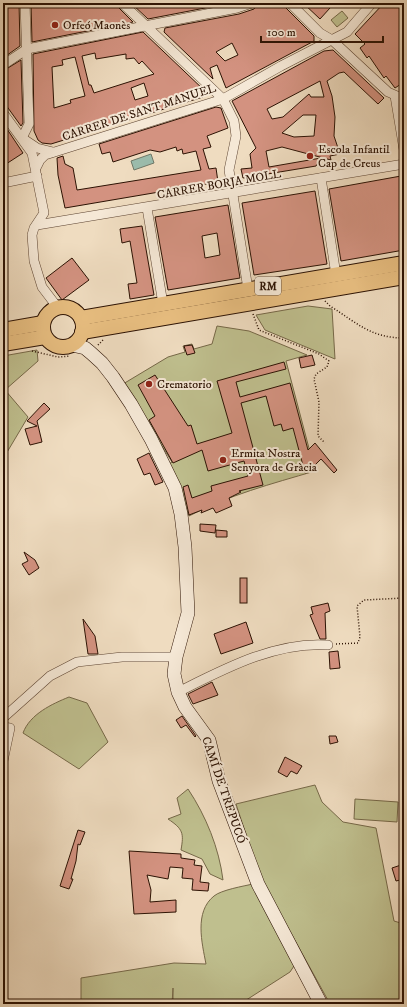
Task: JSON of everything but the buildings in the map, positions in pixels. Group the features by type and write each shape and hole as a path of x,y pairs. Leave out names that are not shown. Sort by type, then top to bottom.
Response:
{"main road":[{"name":"RM","path":"81,325 249,296 336,275 404,264"},
{"name":"RM","path":"81,325 163,304 249,296 404,277"},
{"path":"63,307 73,310 81,325 74,350 54,345 44,330 51,311 63,307"},
{"path":"3,330 44,330"},
{"path":"3,344 44,330"}],"street":[{"path":"22,138 29,124 25,3"},
{"path":"122,3 145,27 223,99 234,121 236,136 229,170 249,296"},
{"path":"3,65 27,49 145,27 237,8 252,3"},
{"path":"290,3 320,33 332,40 383,88 400,98 404,150"},
{"name":"CARRER DE SANT MANUEL","path":"36,172 40,160 45,155 223,99 347,32 372,3"},
{"path":"3,113 32,153 44,213 32,235 34,261 42,288 58,308"},
{"path":"22,138 37,148 54,152"},
{"name":"CARRER BORJA MOLL","path":"37,226 404,164"},
{"path":"3,183 36,172"},
{"path":"321,178 336,275"},
{"path":"147,208 163,304"},
{"name":"CAMÍ DE TREPUCÓ","path":"74,350 85,348 102,363 131,404 152,439 175,488 181,514 185,547 188,613 176,658 174,674 178,692 185,707 209,740 220,781 258,884 321,1004"},
{"path":"178,692 244,661 281,649 314,644 328,645"},
{"path":"3,718 50,676 77,662 122,657 176,658"},
{"path":"3,727 10,728 3,761"}],"path":[{"path":"249,296 259,330 319,354 329,361 328,367 316,374 314,379 319,402 318,436 325,443"},
{"path":"325,300 366,330 384,337 404,338"},
{"path":"318,302 333,300"},
{"path":"91,353 103,340 109,338"},
{"path":"31,351 58,357 74,350"},
{"path":"328,645 358,642 360,637 357,606 364,600 404,598"}],"green space":[{"path":"342,11 348,18 337,27 331,20"},
{"path":"308,306 332,309 335,359 265,330 256,315"},
{"path":"217,326 249,331 307,355 286,361 315,471 266,485 235,496 189,516 167,465 172,462 123,384 168,357 185,352 183,346 192,344 194,349 212,344"},
{"path":"37,350 38,361 5,390 28,417 3,459 3,356"},
{"path":"69,697 87,703 108,742 79,769 23,733 26,726 42,710"},
{"path":"315,785 322,802 343,822 376,828 394,921 404,924 404,1004 330,1004 260,877 236,804"},
{"path":"188,789 195,799 211,833 223,880 210,874 202,859 181,850 181,832 177,826 168,819 181,814 177,798"},
{"path":"355,799 398,802 397,822 354,819"},
{"path":"253,884 296,963 290,972 240,1004 173,1004 173,988 172,1004 81,1004 81,978 174,963 206,964 201,928 204,910 208,903 217,894 233,888"}],"shaded area":[{"path":"151,154 154,163 134,170 131,161"}],"place":[{"name":"Orfeó Maonès","path":"55,25"},
{"name":"Escola Infantil Cap de Creus","path":"310,156"},
{"name":"Crematorio","path":"149,384"},
{"name":"Ermita Nostra Senyora de Gràcia","path":"223,460"}]}
